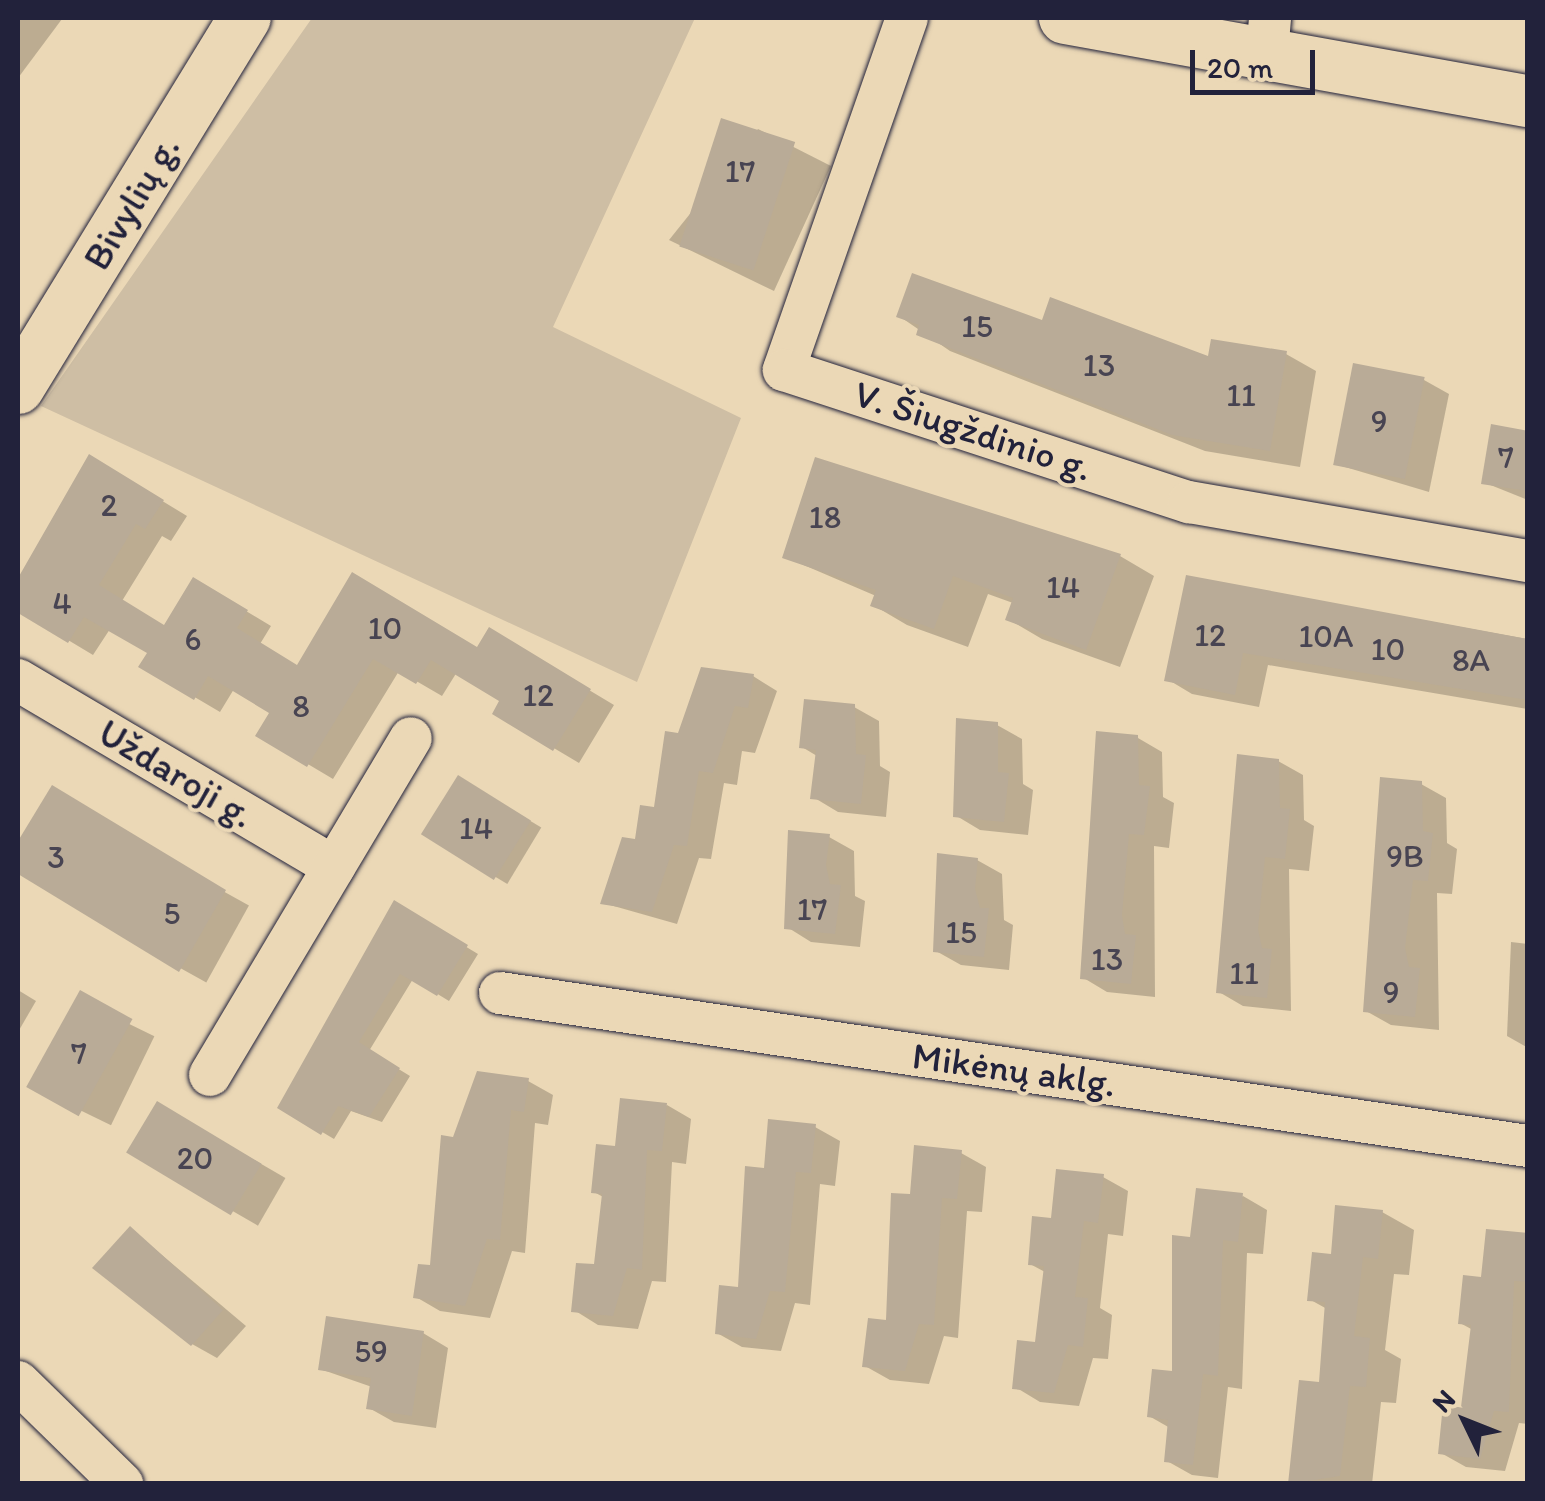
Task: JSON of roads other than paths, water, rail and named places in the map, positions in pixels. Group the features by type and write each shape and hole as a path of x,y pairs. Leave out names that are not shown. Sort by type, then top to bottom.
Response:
{"street":[{"name":"Bivylių g.","path":"18,388 245,18"},
{"name":"V. Šiugždinio g.","path":"907,18 784,370 1189,502 1528,561"},
{"path":"1065,18 1268,36 1528,102"},
{"name":"Uždaroji g.","path":"18,680 334,868"},
{"path":"210,1075 410,738"},
{"name":"Mikėnų aklg.","path":"500,993 1528,1146"},
{"path":"18,1382 122,1484"}]}
